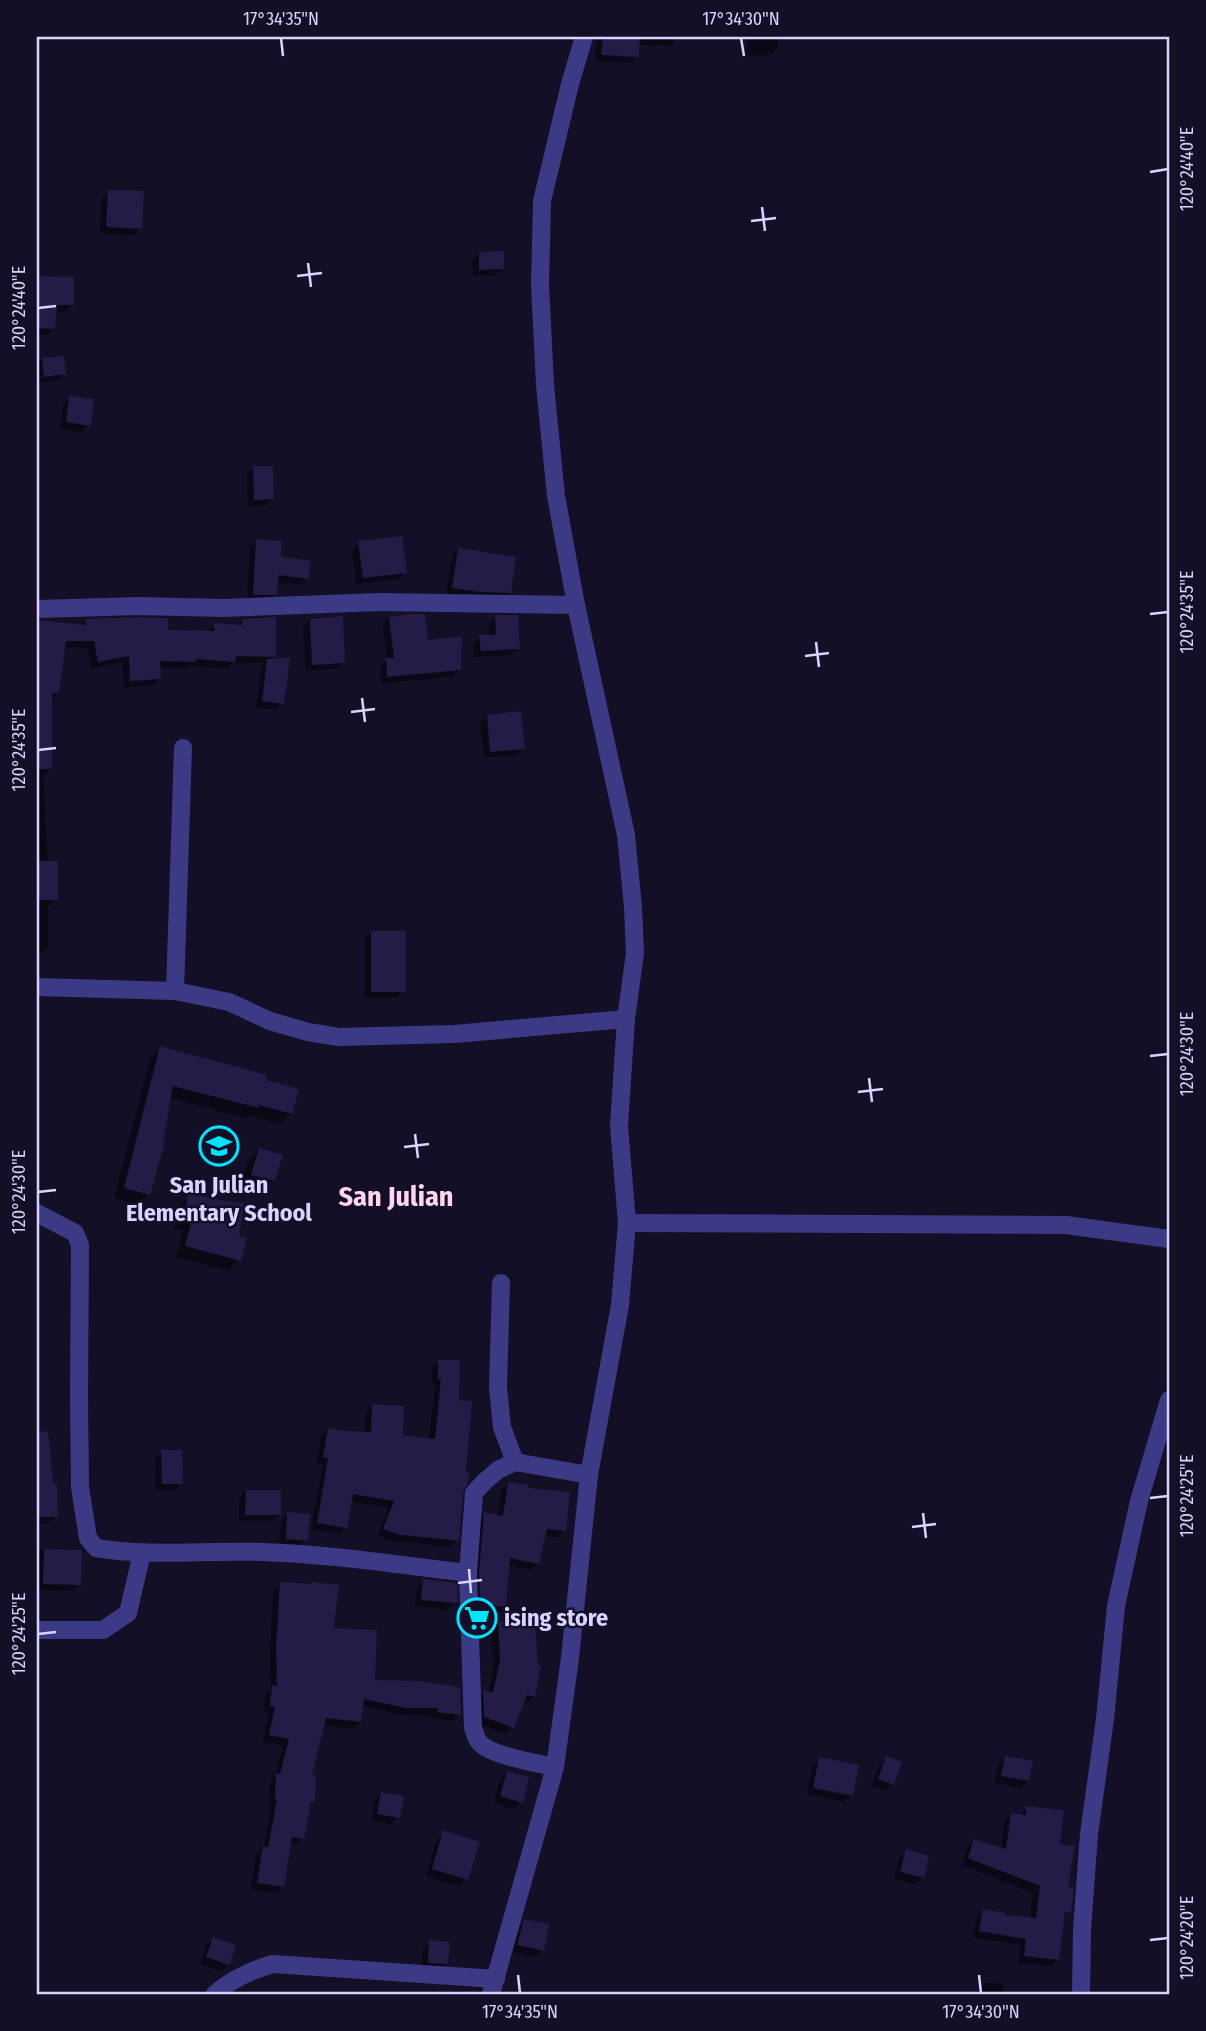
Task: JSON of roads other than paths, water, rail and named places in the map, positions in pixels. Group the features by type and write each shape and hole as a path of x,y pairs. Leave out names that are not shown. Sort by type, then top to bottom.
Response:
{"street":[{"path":"215,1994 225,1984 251,1970 273,1964 494,1987 555,1767 570,1658 589,1475 621,1304 627,1223 619,1126 626,1019 635,953 626,835 576,605 556,496 545,385 540,285 542,201 584,37"},
{"path":"37,609 138,606 223,608 379,602 576,605"},
{"path":"175,991 183,748"},
{"path":"37,987 175,991 229,1002 270,1021 308,1032 339,1037 454,1034 626,1019"},
{"path":"37,1213 75,1233 80,1245 80,1487 88,1538 96,1548 142,1553 298,1554 468,1573"},
{"path":"627,1223 1066,1225 1169,1240"},
{"path":"501,1283 498,1387 502,1427 515,1462"},
{"path":"1081,1994 1082,1930 1089,1834 1105,1719 1116,1606 1139,1501 1169,1400"},
{"path":"555,1767 485,1748 478,1741 473,1728 468,1573 474,1493 498,1471 515,1462 589,1475"},
{"path":"37,1630 103,1630 128,1613 142,1553"}],"place":[{"name":"San Julian Elementary School","path":"219,1146"},
{"name":"ising store","path":"477,1618"}],"district":[{"name":"San Julian","path":"396,1196"}]}
